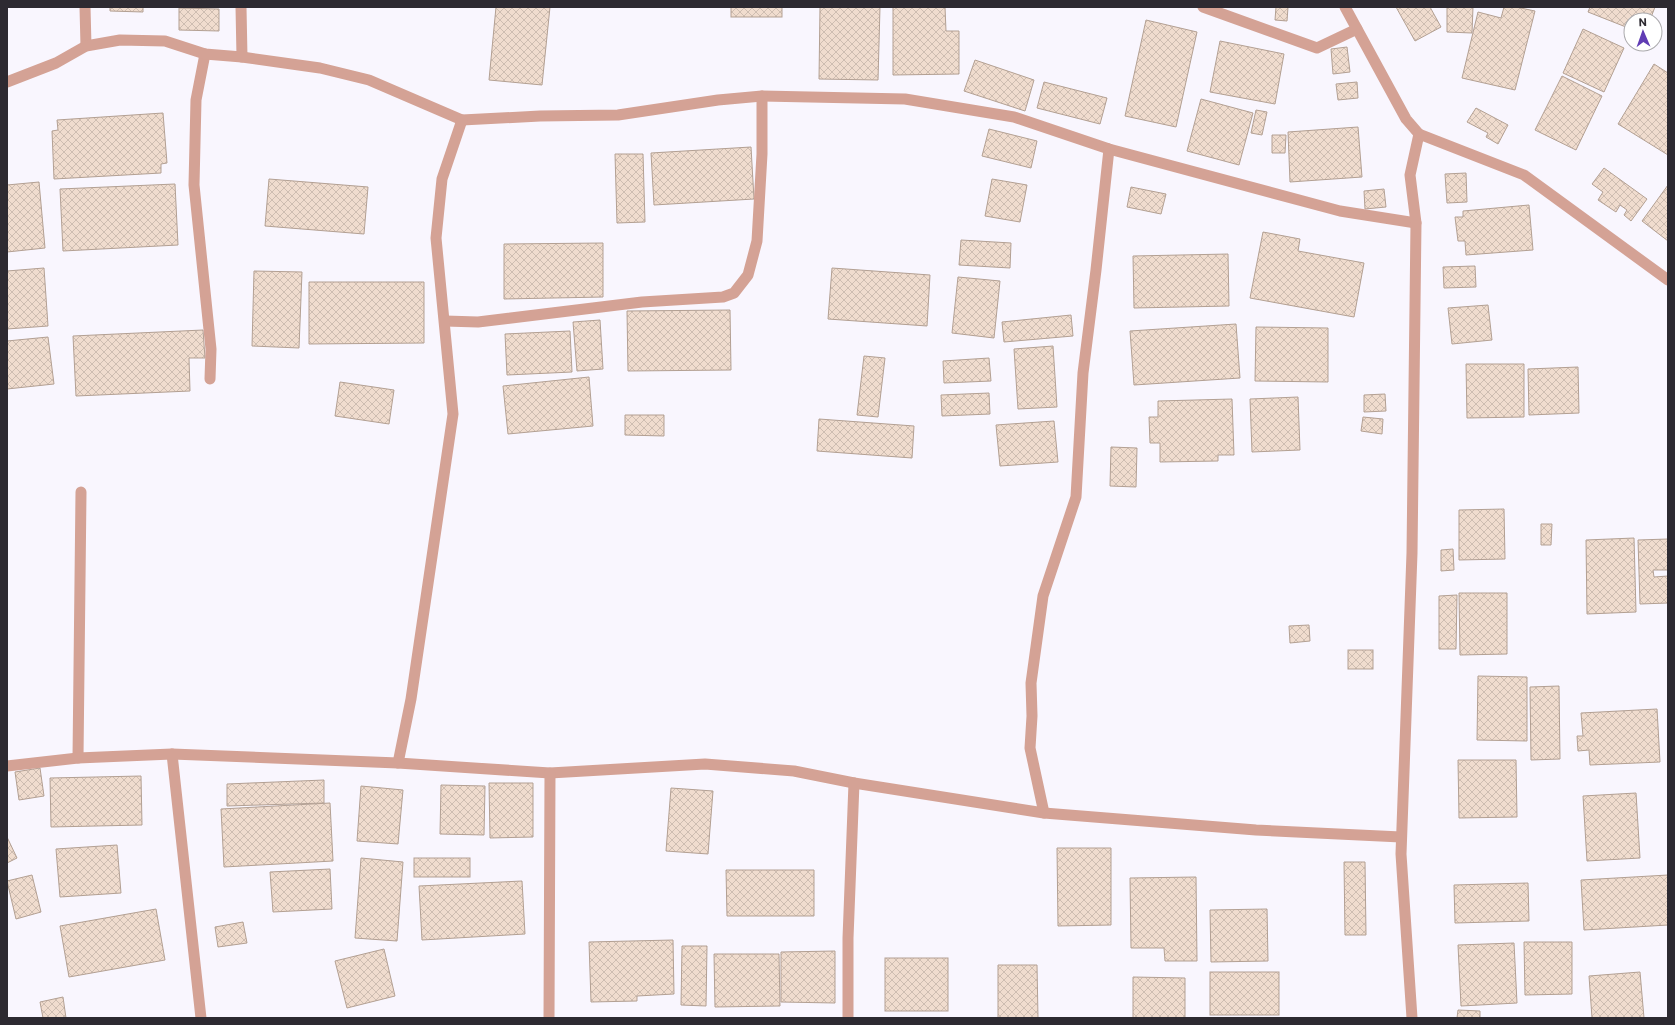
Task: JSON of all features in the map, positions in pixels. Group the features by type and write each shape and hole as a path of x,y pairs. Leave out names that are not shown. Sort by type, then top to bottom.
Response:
{"street":[{"path":"85,7 86,46"},
{"path":"241,7 242,57"},
{"path":"1203,7 1317,48 1357,29"},
{"path":"1345,7 1406,119 1419,134 1524,176 1668,280"},
{"path":"7,82 56,63 86,46 120,40 165,41 205,54 242,57 320,68 369,80 462,120 540,116 618,115 718,100 762,96 904,99 1014,117 1109,150 1340,211 1416,223"},
{"path":"205,54 196,100 194,185 211,349 210,379"},
{"path":"445,321 478,322 642,302 723,297 734,293 748,275 757,241 762,154 762,96"},
{"path":"398,763 412,698 453,414 436,238 442,179 462,120"},
{"path":"1412,1018 1401,837 1412,552 1416,223 1410,175 1419,134"},
{"path":"1044,813 1030,748 1032,716 1031,683 1043,596 1076,497 1083,372 1109,150"},
{"path":"78,758 82,492"},
{"path":"7,766 78,758 172,754 398,763 550,773 705,764 794,771 854,783 1044,813 1256,830 1401,837"},
{"path":"172,754 201,1018"},
{"path":"549,1018 550,773"},
{"path":"848,1018 848,938 854,783"}],"building":[{"path":"110,7 143,7 143,12 110,11"},
{"path":"496,7 550,7 542,85 489,80"},
{"path":"731,7 782,7 782,17 731,17"},
{"path":"820,7 880,7 878,80 819,79"},
{"path":"893,7 945,7 946,31 959,31 959,74 893,75"},
{"path":"1276,7 1288,7 1287,21 1275,20"},
{"path":"1396,7 1430,7 1441,27 1415,41"},
{"path":"1447,7 1473,7 1472,33 1447,32"},
{"path":"1504,7 1516,7 1535,11 1515,90 1462,78 1478,12 1501,18"},
{"path":"1590,7 1655,7 1653,12 1623,12 1623,26 1588,12"},
{"path":"179,8 219,9 219,31 179,30"},
{"path":"1146,20 1197,32 1176,127 1125,116"},
{"path":"1583,29 1623,48 1604,92 1563,73"},
{"path":"1220,41 1284,54 1275,104 1210,92"},
{"path":"1347,47 1350,72 1333,74 1331,49"},
{"path":"975,60 1034,80 1025,111 964,91"},
{"path":"1654,64 1668,73 1668,155 1618,124"},
{"path":"1562,76 1602,96 1576,150 1535,130"},
{"path":"1044,82 1107,98 1100,124 1037,108"},
{"path":"1357,82 1358,98 1338,100 1336,84"},
{"path":"1201,99 1253,113 1239,165 1187,151"},
{"path":"1476,108 1508,125 1498,144 1486,137 1488,133 1467,122"},
{"path":"1256,110 1267,112 1262,135 1251,133"},
{"path":"163,113 167,163 161,164 161,173 54,179 52,131 58,130 57,120"},
{"path":"1358,127 1362,177 1290,182 1288,132"},
{"path":"989,129 1037,141 1031,168 982,156"},
{"path":"1272,135 1286,135 1285,153 1272,153"},
{"path":"751,147 754,199 654,205 651,153"},
{"path":"615,154 643,154 645,222 617,223"},
{"path":"1604,168 1647,199 1631,221 1624,215 1627,210 1620,205 1616,212 1598,200 1603,192 1592,184"},
{"path":"1466,173 1467,202 1447,203 1445,174"},
{"path":"269,179 368,187 364,234 265,226"},
{"path":"992,179 1027,185 1020,222 985,216"},
{"path":"39,182 45,248 7,252 7,185"},
{"path":"175,184 178,245 63,251 60,189"},
{"path":"1668,185 1668,241 1642,221"},
{"path":"1131,187 1166,194 1161,214 1127,207"},
{"path":"1384,189 1386,207 1365,209 1364,191"},
{"path":"1529,205 1533,250 1466,255 1465,241 1458,241 1455,217 1463,217 1463,211"},
{"path":"1263,232 1300,239 1298,251 1364,263 1354,317 1250,298"},
{"path":"961,240 1011,243 1010,268 959,265"},
{"path":"603,243 603,297 504,299 504,244"},
{"path":"1228,254 1229,306 1134,308 1133,256"},
{"path":"1475,266 1476,287 1444,288 1443,267"},
{"path":"44,268 48,326 7,329 7,271"},
{"path":"832,268 930,275 927,326 828,319"},
{"path":"254,271 302,272 299,348 252,346"},
{"path":"958,277 1000,281 994,338 952,333"},
{"path":"309,282 424,282 424,343 309,344"},
{"path":"1488,305 1492,340 1452,344 1448,308"},
{"path":"730,310 731,370 628,371 627,311"},
{"path":"1071,315 1073,336 1004,342 1002,322"},
{"path":"600,320 603,369 577,371 573,322"},
{"path":"1236,324 1240,378 1134,385 1130,331"},
{"path":"1256,327 1328,328 1328,382 1255,381"},
{"path":"203,330 205,358 189,358 190,391 76,396 73,336"},
{"path":"570,331 572,372 507,375 505,334"},
{"path":"48,337 54,384 7,389 7,341"},
{"path":"1053,346 1057,407 1018,409 1014,349"},
{"path":"864,356 885,358 878,417 857,415"},
{"path":"989,358 991,381 944,383 943,361"},
{"path":"1466,364 1524,364 1524,417 1467,418"},
{"path":"1578,367 1579,413 1529,415 1528,369"},
{"path":"589,377 593,426 508,434 503,386"},
{"path":"340,382 394,390 389,424 335,416"},
{"path":"989,393 990,414 942,416 941,395"},
{"path":"1385,394 1386,411 1364,412 1364,395"},
{"path":"1298,397 1300,450 1252,452 1250,399"},
{"path":"1232,399 1234,455 1218,455 1218,461 1160,462 1160,443 1150,443 1149,417 1158,417 1158,401"},
{"path":"625,415 664,415 664,436 625,435"},
{"path":"1363,417 1383,419 1382,434 1361,431"},
{"path":"819,419 914,426 912,458 817,451"},
{"path":"1054,421 1058,462 1000,466 996,425"},
{"path":"1111,447 1137,448 1136,487 1110,486"},
{"path":"1504,509 1505,559 1459,560 1459,510"},
{"path":"1541,524 1552,524 1551,545 1541,545"},
{"path":"1634,538 1636,612 1587,614 1586,540"},
{"path":"1668,539 1668,570 1653,570 1654,577 1668,576 1668,603 1640,604 1638,540"},
{"path":"1453,549 1454,570 1441,571 1441,550"},
{"path":"1459,593 1507,593 1507,654 1460,655"},
{"path":"1457,595 1456,649 1439,649 1439,596"},
{"path":"1309,625 1310,641 1290,643 1289,626"},
{"path":"1348,650 1373,650 1373,669 1348,669"},
{"path":"1478,676 1527,677 1527,741 1477,740"},
{"path":"1559,686 1560,759 1531,760 1530,687"},
{"path":"1657,709 1660,762 1590,765 1589,750 1578,751 1577,736 1583,736 1581,713"},
{"path":"1458,760 1516,760 1517,817 1459,818"},
{"path":"40,768 44,796 19,800 15,772"},
{"path":"141,776 142,825 51,827 50,778"},
{"path":"324,780 324,803 227,806 227,784"},
{"path":"489,783 533,783 533,837 490,838"},
{"path":"441,785 485,786 484,835 440,834"},
{"path":"361,786 403,790 398,844 357,841"},
{"path":"671,788 713,791 708,854 666,851"},
{"path":"1636,793 1640,858 1587,861 1583,796"},
{"path":"330,803 333,861 224,867 221,809"},
{"path":"7,837 17,858 7,863"},
{"path":"117,845 121,893 60,897 56,849"},
{"path":"1057,848 1111,848 1111,925 1058,926"},
{"path":"361,858 403,862 397,941 355,938"},
{"path":"414,858 470,858 470,877 414,877"},
{"path":"1344,862 1365,862 1366,935 1345,935"},
{"path":"330,869 332,909 273,912 270,872"},
{"path":"726,870 814,870 814,916 727,916"},
{"path":"32,875 41,912 16,919 7,881"},
{"path":"1668,875 1668,925 1584,930 1581,880"},
{"path":"1196,877 1197,961 1165,961 1164,948 1131,948 1130,878"},
{"path":"522,881 525,934 422,940 419,886"},
{"path":"1528,883 1529,921 1455,923 1454,885"},
{"path":"156,909 165,960 69,977 60,926"},
{"path":"1267,909 1268,961 1211,962 1210,910"},
{"path":"243,922 247,943 218,947 215,927"},
{"path":"673,940 674,994 637,996 637,1001 591,1002 589,942"},
{"path":"1524,942 1572,942 1572,994 1525,995"},
{"path":"1514,943 1517,1003 1461,1006 1458,945"},
{"path":"682,946 707,946 706,1006 681,1005"},
{"path":"384,949 395,996 347,1008 335,961"},
{"path":"835,951 835,1003 781,1002 781,952"},
{"path":"714,954 779,954 780,1006 715,1007"},
{"path":"885,958 948,958 948,1011 885,1011"},
{"path":"998,965 1037,965 1038,1018 998,1018"},
{"path":"1210,972 1279,972 1279,1015 1210,1015"},
{"path":"1640,972 1644,1018 1592,1018 1589,976"},
{"path":"1133,977 1185,978 1185,1018 1133,1018"},
{"path":"63,997 66,1018 43,1018 40,1002"},
{"path":"1458,1010 1480,1011 1480,1018 1457,1018"}]}
